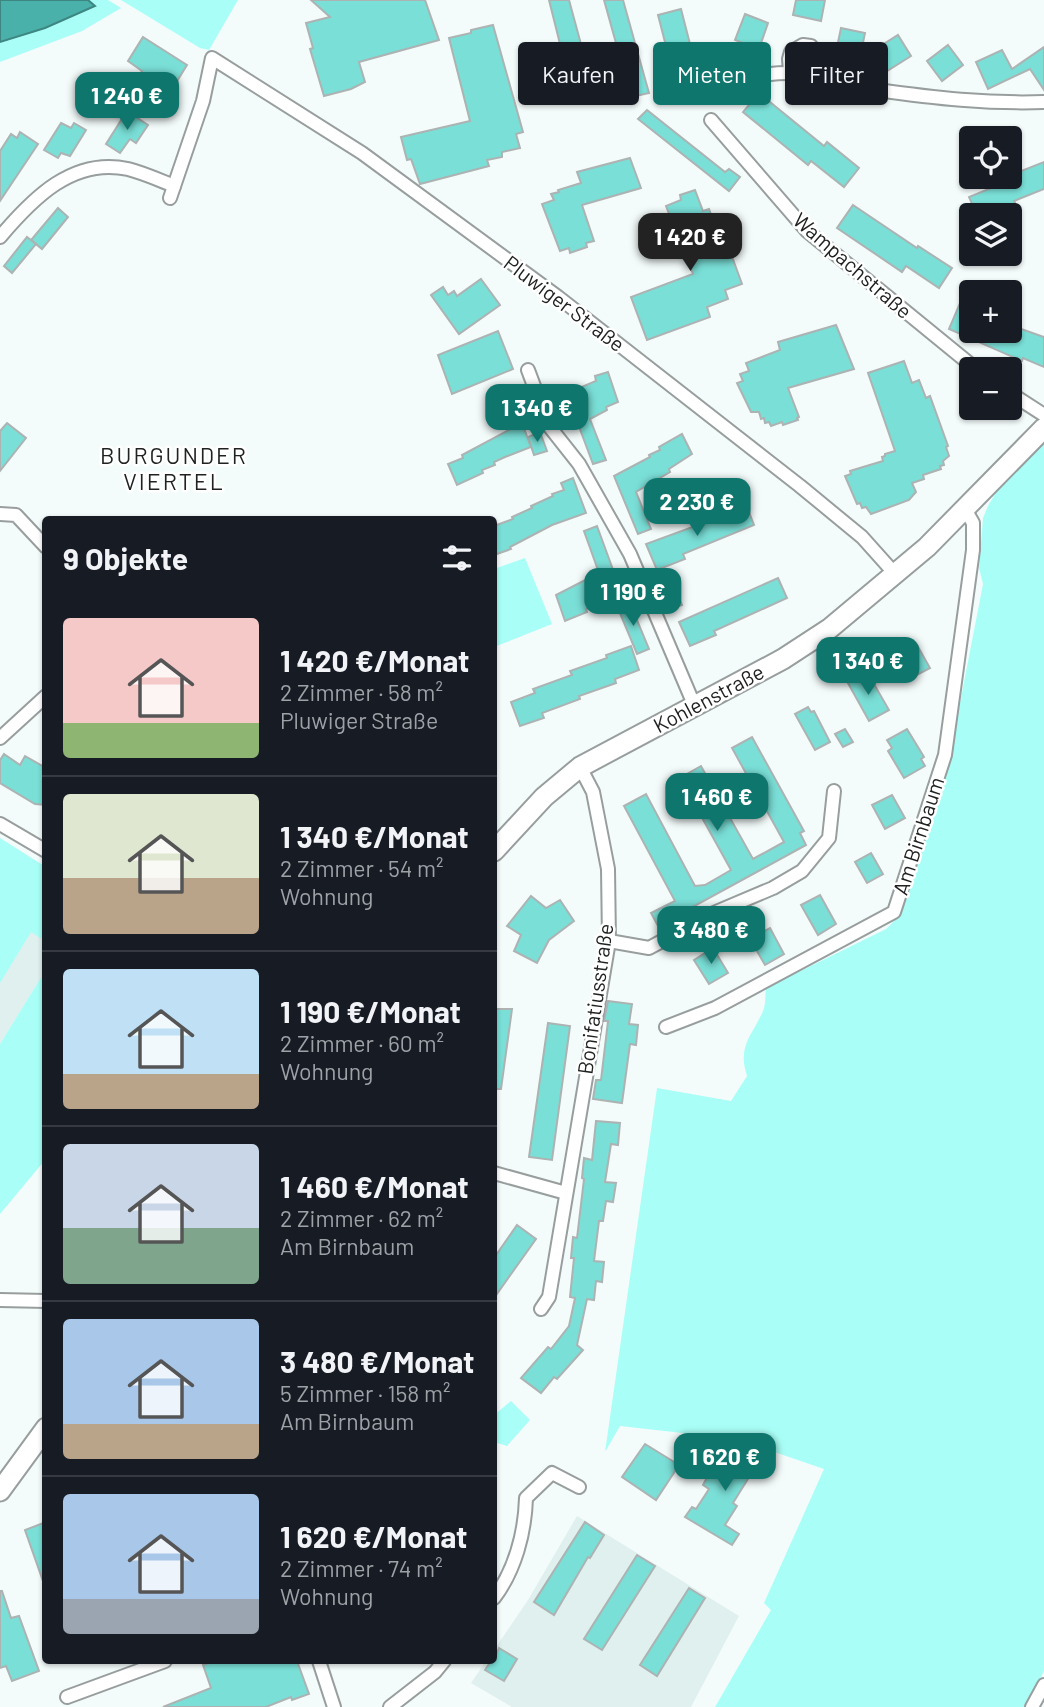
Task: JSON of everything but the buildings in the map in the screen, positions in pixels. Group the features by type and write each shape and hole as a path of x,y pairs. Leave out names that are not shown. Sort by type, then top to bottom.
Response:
{"main road":[{"name":"Kohlenstraße","path":"497,848 547,794 580,767 695,707 805,646 829,629 896,575 1044,428"},
{"path":"0,1491 42,1433"}],"street":[{"name":"Pluwiger Straße","path":"0,237 52,187 79,171 116,167 140,173 172,192 203,101 212,58 362,153 558,298 800,486 862,537 896,575"},
{"path":"888,91 967,102 1044,103"},
{"name":"Wampachstraße","path":"710,120 807,231 961,357"},
{"path":"528,370 549,426 579,464 630,554 695,707"},
{"path":"1022,401 1044,415"},
{"name":"Am Birnbaum","path":"666,1027 715,1008 894,912 945,755 973,550 973,523 965,509"},
{"path":"0,514 16,515 42,543"},
{"path":"0,738 42,700"},
{"name":"Bonifatiusstraße","path":"541,1309 549,1297 609,941 608,869 593,792 580,767"},
{"path":"609,941 649,947 716,912 773,888 802,871 829,838 834,791"},
{"path":"0,824 42,849"},
{"path":"497,1174 566,1193"},
{"path":"0,1300 42,1301"},
{"path":"497,1592 516,1555 526,1524 526,1498 551,1473 579,1487"},
{"path":"67,1697 156,1664"},
{"path":"320,1664 334,1707"},
{"path":"390,1707 442,1664"},
{"path":"1032,1707 1044,1685"}],"shaded area":[{"path":"0,0 108,0 121,8 82,31 0,62"},
{"path":"0,0 88,0 95,6 45,28 0,42"},
{"path":"121,0 238,0 209,50 200,48"},
{"path":"1044,443 1044,1671 1026,1707 715,1707 771,1610 764,1603 824,1469 736,1439 620,1426 605,1452 657,1088 731,1101 747,1076 744,1066 745,1049 764,1008 766,988 886,929 896,919 915,860 926,841 947,770 983,584 979,568 983,518 1000,485"},
{"path":"525,558 552,624 497,646 497,568"},
{"path":"0,838 42,864 42,939 31,932 0,983"},
{"path":"0,912 42,938 42,976 0,1044"},
{"path":"42,976 42,1164 0,1214 0,1044"},
{"path":"511,1401 530,1420 507,1446 497,1443 497,1413"},
{"path":"577,1516 739,1616 691,1707 512,1707 471,1683 484,1664 497,1664 497,1646 528,1600"}],"district":[{"name":"BURGUNDER VIERTEL","path":"174,469"}]}
